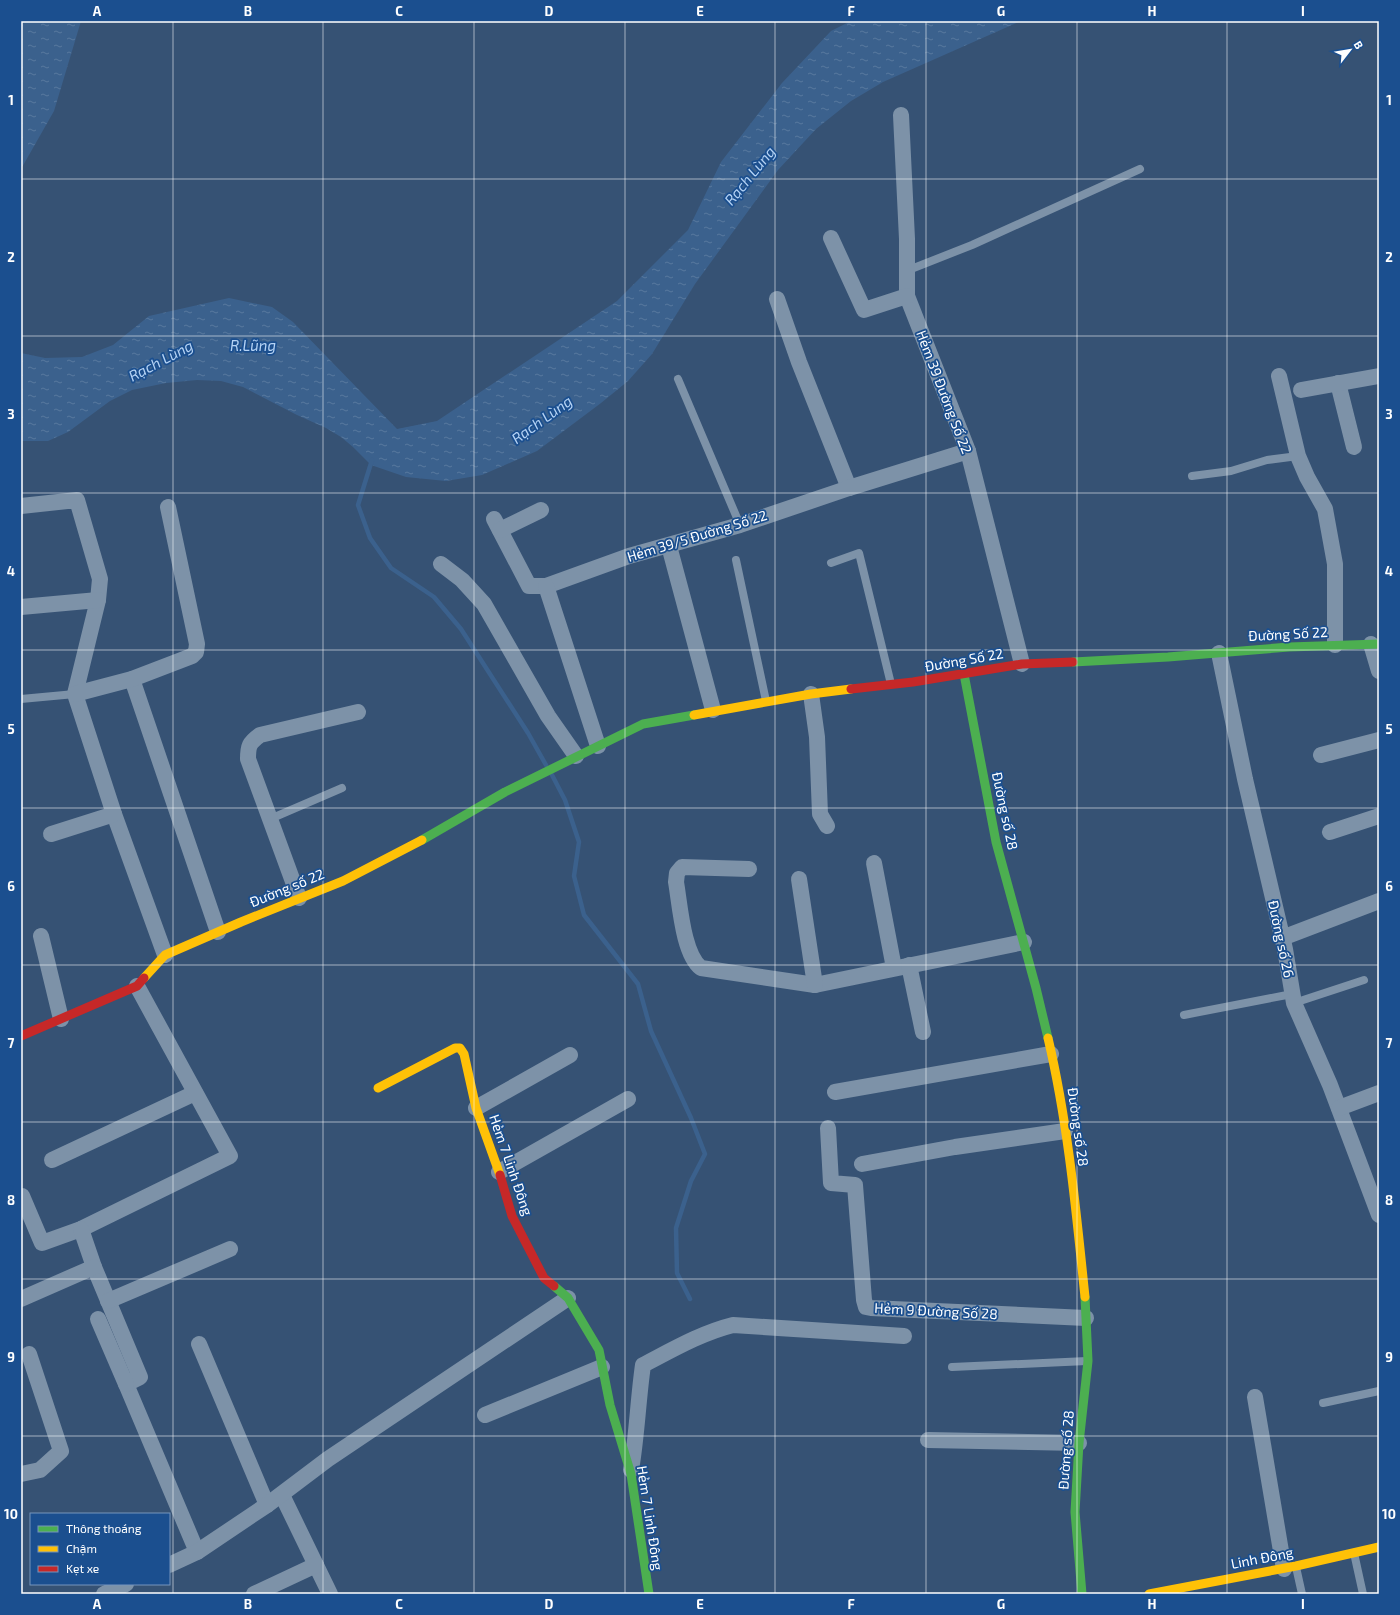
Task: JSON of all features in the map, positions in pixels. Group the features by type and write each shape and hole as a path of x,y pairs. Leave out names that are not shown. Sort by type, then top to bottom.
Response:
{"street":[{"name":"Hẻm 39 Đường Số 22","path":"901,115 907,239 907,296 968,451 1022,664"},
{"path":"831,238 864,310 907,296"},
{"path":"777,299 799,362 849,488"},
{"path":"1279,376 1298,456 1307,477 1325,509 1335,564 1335,645"},
{"path":"1301,390 1379,376"},
{"path":"1338,383 1354,447"},
{"name":"Hẻm 39/5 Đường Số 22","path":"546,586 629,556 740,525 849,488 968,451"},
{"path":"21,506 77,500 100,579 98,600 75,694 114,814 165,955"},
{"path":"75,694 132,678 192,656 197,651 168,507"},
{"path":"541,510 497,525 529,586 546,586 598,746"},
{"path":"668,546 713,710"},
{"path":"441,564 462,580 484,604 548,716 570,759"},
{"path":"21,607 98,600"},
{"path":"1375,644 1379,671"},
{"name":"Đường Số 22","path":"570,759 643,724 713,710 810,694 891,685 1022,664 1168,657 1288,647 1375,644"},
{"name":"Đường số 26","path":"1218,653 1282,938 1293,998 1338,1108 1379,1215"},
{"name":"Đường số 28","path":"964,674 996,842 1024,942 1058,1082 1076,1209 1086,1318 1088,1361 1079,1443 1075,1512 1082,1594"},
{"path":"132,678 218,932"},
{"path":"810,694 818,737 820,814 827,826"},
{"path":"299,898 248,759 248,749 250,745 260,736 358,712"},
{"path":"1320,755 1379,740"},
{"name":"Đường số 22","path":"21,1036 137,986 165,955 343,881 406,849 505,792 570,759"},
{"path":"50,834 114,814"},
{"path":"1330,832 1379,816"},
{"path":"874,863 902,966 923,1032"},
{"path":"749,868 682,867 677,872 676,882 688,950 696,964 701,968 815,985 1024,942"},
{"path":"799,879 815,985"},
{"path":"1282,938 1379,901"},
{"path":"41,936 61,1019"},
{"path":"22,1196 42,1242 81,1229 230,1156 137,986"},
{"name":"Hẻm 7 Linh Đông","path":"378,1088 455,1048 460,1048 464,1054 476,1108 499,1172 512,1216 544,1278 568,1298 598,1350 610,1406 631,1474 649,1594"},
{"path":"834,1092 1051,1054"},
{"path":"476,1108 570,1055"},
{"path":"52,1160 195,1093"},
{"path":"1338,1108 1379,1093"},
{"path":"499,1172 628,1099"},
{"name":"Hẻm 9 Đường Số 28","path":"828,1128 831,1183 855,1185 864,1300 866,1306 871,1308 1086,1318"},
{"path":"862,1164 955,1147 1065,1131"},
{"path":"81,1229 94,1267 140,1377 126,1384"},
{"path":"108,1300 230,1249"},
{"path":"21,1299 94,1267"},
{"path":"170,1565 197,1552 282,1496 328,1459 568,1298"},
{"path":"98,1319 197,1552"},
{"path":"631,1474 636,1443 638,1397 642,1365 681,1345 714,1330 734,1325 904,1336"},
{"path":"198,1344 267,1505"},
{"path":"21,1474 40,1470 61,1451 29,1354"},
{"path":"485,1416 602,1367"},
{"path":"1255,1397 1290,1568"},
{"path":"928,1440 1079,1443"},
{"path":"282,1496 330,1594"},
{"name":"Linh Đông","path":"1149,1594 1290,1568 1379,1547"},
{"path":"254,1594 316,1565"},
{"path":"104,1594 124,1585"}],"lane":[{"path":"906,271 972,245 1140,168"},
{"path":"678,379 740,525"},
{"path":"1192,476 1231,471 1267,460 1298,456"},
{"path":"831,563 859,554 891,685"},
{"path":"736,560 766,701"},
{"path":"21,699 75,694"},
{"path":"270,819 342,788"},
{"path":"1184,1015 1293,998 1364,980"},
{"path":"952,1366 1088,1361"},
{"path":"1323,1403 1379,1391"},
{"path":"1354,1552 1363,1594"},
{"path":"1290,1568 1302,1594"}],"water":[{"path":"21,21 81,21 54,111 21,169"},
{"name":"R.Lũng","path":"851,21 1021,21 883,82 851,101 816,129 778,170 695,284 652,354 628,381 537,451 482,475 446,481 406,477 371,465 341,437 243,387 221,381 197,380 166,383 132,390 110,401 68,432 48,441 21,441 21,353 45,358 82,357 113,345 149,316 229,298 272,307 293,322 397,429 437,421 617,301 688,230 721,162 782,83 831,31"}],"waterway":[{"path":"372,460 358,505 370,538 391,568 434,597 461,629 528,733 546,765"},
{"path":"552,775 565,800 579,842 574,876 584,915 638,984 651,1031 691,1118 705,1154 691,1181 676,1228 677,1273 690,1299"}],"traffic: fast":[{"path":"1073,662 1168,657 1289,647 1379,644"},
{"path":"964,674 996,842 1036,988 1048,1038"},
{"path":"422,840 505,792 643,724 694,715"},
{"path":"554,1286 568,1298 599,1350 610,1405 631,1474 649,1594"},
{"path":"1082,1594 1075,1512 1079,1443 1088,1361 1085,1297"}],"traffic: slow":[{"path":"694,715 811,694 851,689"},
{"path":"144,978 165,955 241,922 343,881 422,840"},
{"path":"1048,1038 1066,1134 1075,1199 1085,1297"},
{"path":"378,1088 455,1048 460,1048 464,1054 476,1108 500,1175"},
{"path":"1149,1594 1296,1566 1379,1547"}],"traffic: jam":[{"path":"851,689 913,682 1022,664 1073,662"},
{"path":"21,1036 137,986 144,978"},
{"path":"500,1175 512,1216 544,1278 554,1286"}],"water label":[{"name":"Rạch Lùng","path":"750,176"},
{"name":"Rạch Lùng","path":"161,361"},
{"name":"Rạch Lùng","path":"542,420"}]}
